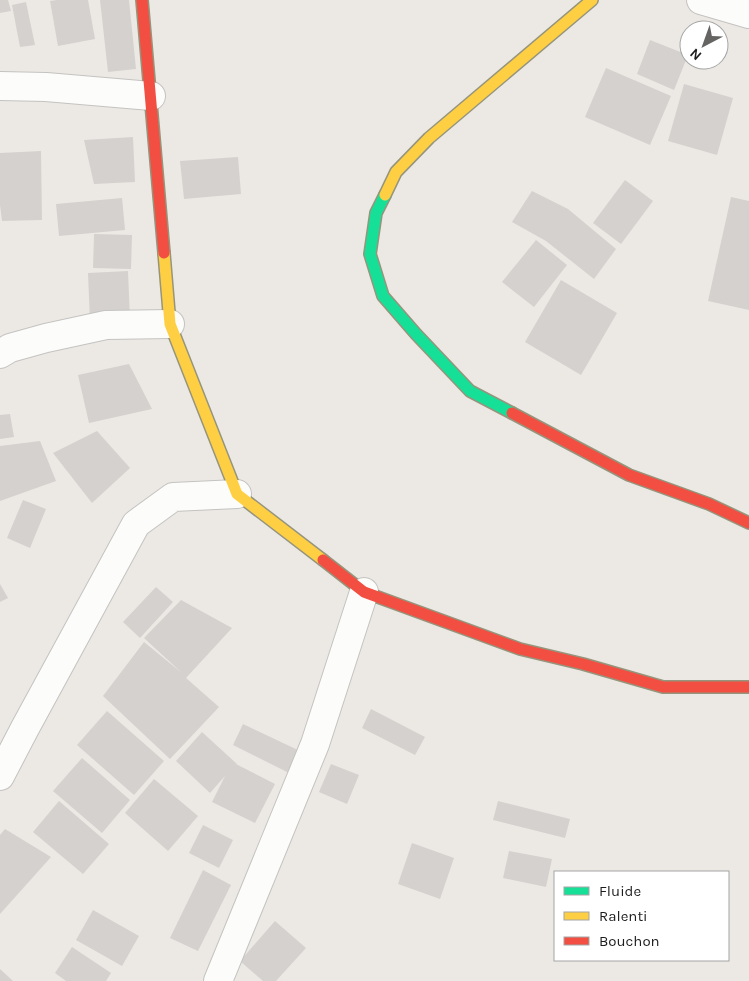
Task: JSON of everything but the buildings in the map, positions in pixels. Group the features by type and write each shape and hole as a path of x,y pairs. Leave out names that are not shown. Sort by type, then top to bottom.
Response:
{"street":[{"path":"142,0 170,324 237,494 364,592 411,610 520,650 583,664 664,687 749,687"},
{"path":"592,0 429,138 396,172 376,213 370,254 383,296 470,391 628,475 709,504 749,522"},
{"path":"701,0 749,14"},
{"path":"0,86 46,86 150,96"},
{"path":"0,354 10,348 46,338 106,326 170,324"},
{"path":"0,776 136,524 174,497 237,494"},
{"path":"218,981 315,744 364,592"}],"traffic: fast":[{"path":"385,195 376,213 370,254 383,296 470,391 512,413"}],"traffic: slow":[{"path":"385,195 396,172 429,138 592,0"},
{"path":"164,253 170,324 237,494 323,560"}],"traffic: jam":[{"path":"142,0 164,253"},
{"path":"512,413 629,475 709,504 749,523"},
{"path":"323,560 364,592 520,649 583,664 663,687 749,687"}]}
